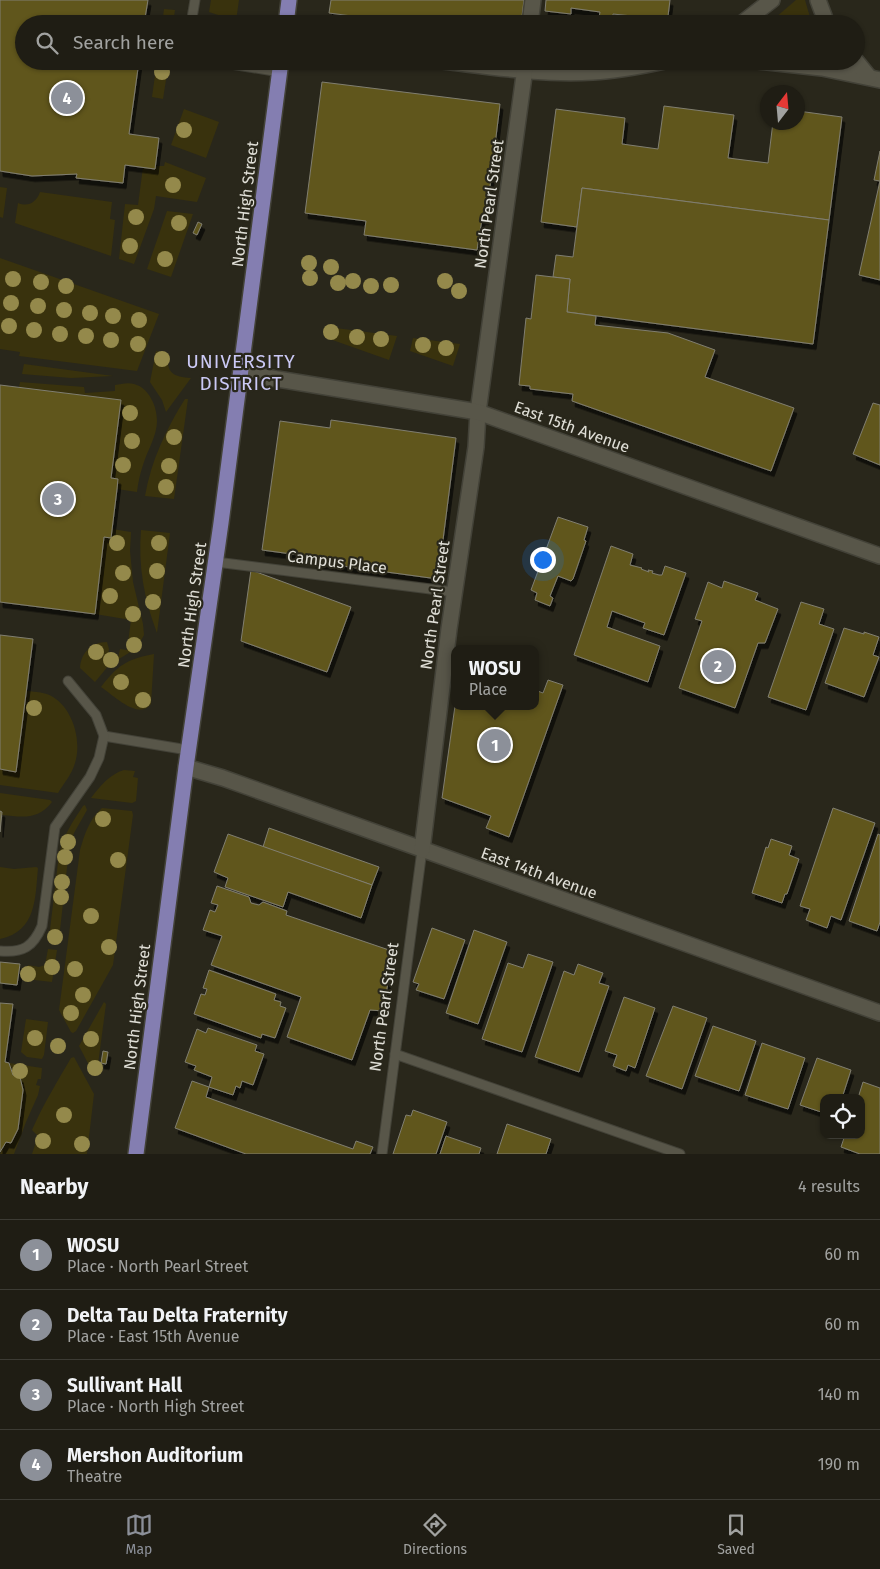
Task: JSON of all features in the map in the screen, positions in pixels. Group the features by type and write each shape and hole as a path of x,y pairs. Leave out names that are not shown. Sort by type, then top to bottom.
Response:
{"main road":[{"path":"287,15 289,0"},
{"name":"North High Street","path":"136,1154 188,750 216,562 280,70"}],"street":[{"path":"531,15 533,0"},
{"path":"753,15 772,0"},
{"path":"818,0 824,15"},
{"name":"North Pearl Street","path":"422,850 454,592 476,447 478,412 524,70"},
{"path":"571,70 594,72 611,70"},
{"path":"831,70 874,79"},
{"path":"865,70 874,79"},
{"name":"East 15th Avenue","path":"241,373 478,412 880,556"},
{"name":"East 14th Avenue","path":"186,767 223,778 880,1013"}],"lane":[{"path":"192,15 195,0"},
{"name":"Campus Place","path":"216,562 454,592"},
{"path":"0,951 16,951 26,948 34,942 42,926 55,830 90,777 99,758 104,736 96,715 68,681"},
{"path":"104,736 188,750"},
{"name":"North Pearl Street","path":"382,1154 422,850"},
{"path":"395,1054 680,1154"}],"shaded area":[{"path":"211,0 239,0 237,15 218,15 209,12"},
{"path":"796,0 805,0 809,15 778,15"},
{"path":"164,9 175,10 174,15 163,15"},
{"path":"156,70 168,70 163,99 152,97"},
{"path":"184,109 219,122 206,158 171,145"},
{"path":"165,162 206,178 197,202 156,196 154,209 134,264 119,259 125,204 138,205 143,167 155,169 156,166 164,166"},
{"path":"0,187 7,188 3,218 0,217"},
{"path":"40,192 112,202 110,219 115,220 111,256 15,223 18,203 25,205 31,203"},
{"path":"167,211 193,214 171,277 147,269"},
{"path":"0,258 159,314 137,371 19,356 20,352 0,349"},
{"path":"328,327 397,336 389,360 324,337"},
{"path":"413,338 460,344 453,366 410,351"},
{"path":"156,351 169,354 168,366 172,373 191,378 166,412 162,400 150,382"},
{"path":"24,364 113,376 71,378 22,374"},
{"path":"20,382 84,387 85,393 115,391 115,385 127,383 144,389 156,409 157,427 141,472 137,492 117,489 118,479 111,478 121,400 19,387"},
{"path":"185,399 188,399 174,499 145,496 151,470 160,446"},
{"path":"112,529 131,532 130,551 133,582 144,635 137,648 109,665 95,682 80,668 82,658 92,646 107,642 109,649 108,657 118,658 120,649 127,650 131,620 95,614 104,537"},
{"path":"141,530 170,533 157,633 143,582 140,556"},
{"path":"154,654 151,704 146,708 140,710 126,705 101,687 124,664 137,658"},
{"path":"27,691 50,695 60,702 71,717 74,726 77,745 75,763 70,775 58,793 0,785 0,769 16,771"},
{"path":"124,770 135,771 133,777 138,778 136,801 132,803 91,798 110,777"},
{"path":"0,793 50,800 52,802 47,808 36,815 23,817 2,815 0,811"},
{"path":"85,805 87,810 74,833 69,850 59,939 49,938 59,854 72,823"},
{"path":"102,808 132,811 133,815 113,965 76,1031 73,1033 59,1010 80,850 90,822"},
{"path":"0,867 14,869 38,868 32,912 21,929 12,935 0,939"},
{"path":"48,949 57,950 52,982 26,979 28,965 39,967 45,965"},
{"path":"104,1002 106,1004 96,1074 93,1073 79,1046"},
{"path":"26,1019 48,1022 42,1059 27,1057 21,1052"},
{"path":"74,1057 94,1094 87,1154 32,1154 38,1136 32,1130 55,1085 71,1058"},
{"path":"9,1063 42,1068 41,1079 38,1079 36,1085 40,1086 38,1095 14,1154 0,1154 6,1142 23,1090 20,1077 13,1075"}],"building":[{"path":"0,0 148,0 146,15 15,15 15,70 138,70 129,134 159,138 155,169 125,165 123,183 76,178 77,174 32,176 0,171"},
{"path":"331,0 524,0 522,15 344,15 329,13"},
{"path":"546,0 670,0 668,15 600,15 600,12 571,8 571,14 545,11"},
{"path":"322,82 500,104 486,219 482,219 477,250 364,235 366,221 305,213"},
{"path":"664,106 734,115 728,158 768,163 772,130 805,130 805,112 842,117 829,220 582,188 577,227 541,222 556,109 625,118 622,144 658,149"},
{"path":"880,151 880,181 874,180"},
{"path":"880,181 880,280 859,275"},
{"path":"582,188 829,220 813,344 567,312 570,279 553,277 556,255 573,257"},
{"path":"198,222 202,224 197,235 193,233"},
{"path":"536,275 570,279 567,312 596,316 595,325 668,333 715,350 705,377 794,408 771,471 572,401 573,394 530,389 530,386 519,385 526,318 531,319"},
{"path":"0,385 121,400 111,478 118,479 117,489 111,538 104,537 95,614 0,602"},
{"path":"873,403 880,405 880,465 853,454"},
{"path":"331,420 456,438 438,579 313,562 314,557 262,550 280,421 330,428"},
{"path":"558,517 588,527 584,540 586,541 573,579 571,581 558,576 550,596 553,598 550,606 535,600 537,593 531,590"},
{"path":"611,546 633,554 630,565 649,572 648,570 662,575 665,566 686,573 664,635 643,628 645,623 612,611 607,627 660,646 648,682 574,655"},
{"path":"251,570 351,607 327,672 241,641"},
{"path":"724,581 758,593 755,600 778,609 765,643 758,643 735,708 679,688 702,621 695,619 708,582 722,588"},
{"path":"801,602 824,609 819,624 834,629 806,710 768,697"},
{"path":"844,628 879,637 873,655 879,657 864,697 825,683"},
{"path":"0,635 33,639 16,772 0,769"},
{"path":"548,680 563,685 509,837 486,828 491,816 442,798 454,710 539,710 539,692 543,693"},
{"path":"833,808 875,823 841,920 831,916 827,928 806,920 810,909 800,906"},
{"path":"0,811 2,812 0,832"},
{"path":"269,828 379,867 372,885 263,847"},
{"path":"228,834 372,885 361,918 288,892 283,907 225,887 228,878 214,872"},
{"path":"878,834 880,835 880,922 877,931 849,921"},
{"path":"771,839 792,846 789,855 799,859 782,903 752,893 766,847 768,848"},
{"path":"217,886 249,897 251,903 259,905 263,902 287,911 286,915 392,951 384,1011 370,1010 352,1060 287,1037 301,997 211,965 222,936 203,930 210,910 215,912 218,905 211,903"},
{"path":"432,928 465,940 444,999 416,990 419,984 413,982"},
{"path":"474,930 507,942 478,1024 446,1013"},
{"path":"528,954 553,962 522,1052 482,1039 508,963 523,968"},
{"path":"0,962 20,964 17,985 0,983"},
{"path":"578,964 603,973 599,983 609,986 579,1072 535,1057 564,971 574,975"},
{"path":"209,970 276,994 274,1000 281,1002 280,1006 286,1008 275,1038 262,1034 261,1038 194,1014 201,994 205,995 207,989 203,988"},
{"path":"624,997 655,1008 635,1068 628,1065 626,1071 613,1066 617,1055 605,1051"},
{"path":"0,1003 13,1004 5,1062 9,1063 13,1075 20,1077 23,1090 18,1129 11,1143 6,1142 0,1152"},
{"path":"673,1006 707,1018 682,1089 646,1076"},
{"path":"713,1026 756,1041 739,1091 695,1076"},
{"path":"208,1028 257,1045 255,1051 264,1054 253,1085 242,1081 240,1088 236,1086 233,1095 209,1087 212,1077 194,1070 196,1066 185,1062 197,1029 206,1033"},
{"path":"762,1043 805,1058 788,1109 745,1095"},
{"path":"103,1051 108,1052 106,1064 101,1063"},
{"path":"817,1058 851,1070 843,1094 820,1094 820,1112 800,1105"},
{"path":"192,1081 209,1087 206,1097 353,1149 356,1141 373,1147 370,1154 246,1154 175,1128"},
{"path":"863,1082 880,1088 880,1154 860,1154 841,1147 844,1139 865,1139 865,1094 859,1094"},
{"path":"413,1110 447,1122 436,1154 393,1154 406,1115 411,1116"},
{"path":"507,1124 551,1139 546,1154 497,1154"},
{"path":"446,1136 481,1148 479,1154 440,1154"}],"place":[{"name":"Mershon Auditorium","path":"67,98"},
{"name":"Sullivant Hall","path":"58,499"},
{"name":"Delta Tau Delta Fraternity","path":"718,666"},
{"name":"WOSU","path":"495,745"}],"district":[{"name":"UNIVERSITY DISTRICT","path":"241,372"}]}
